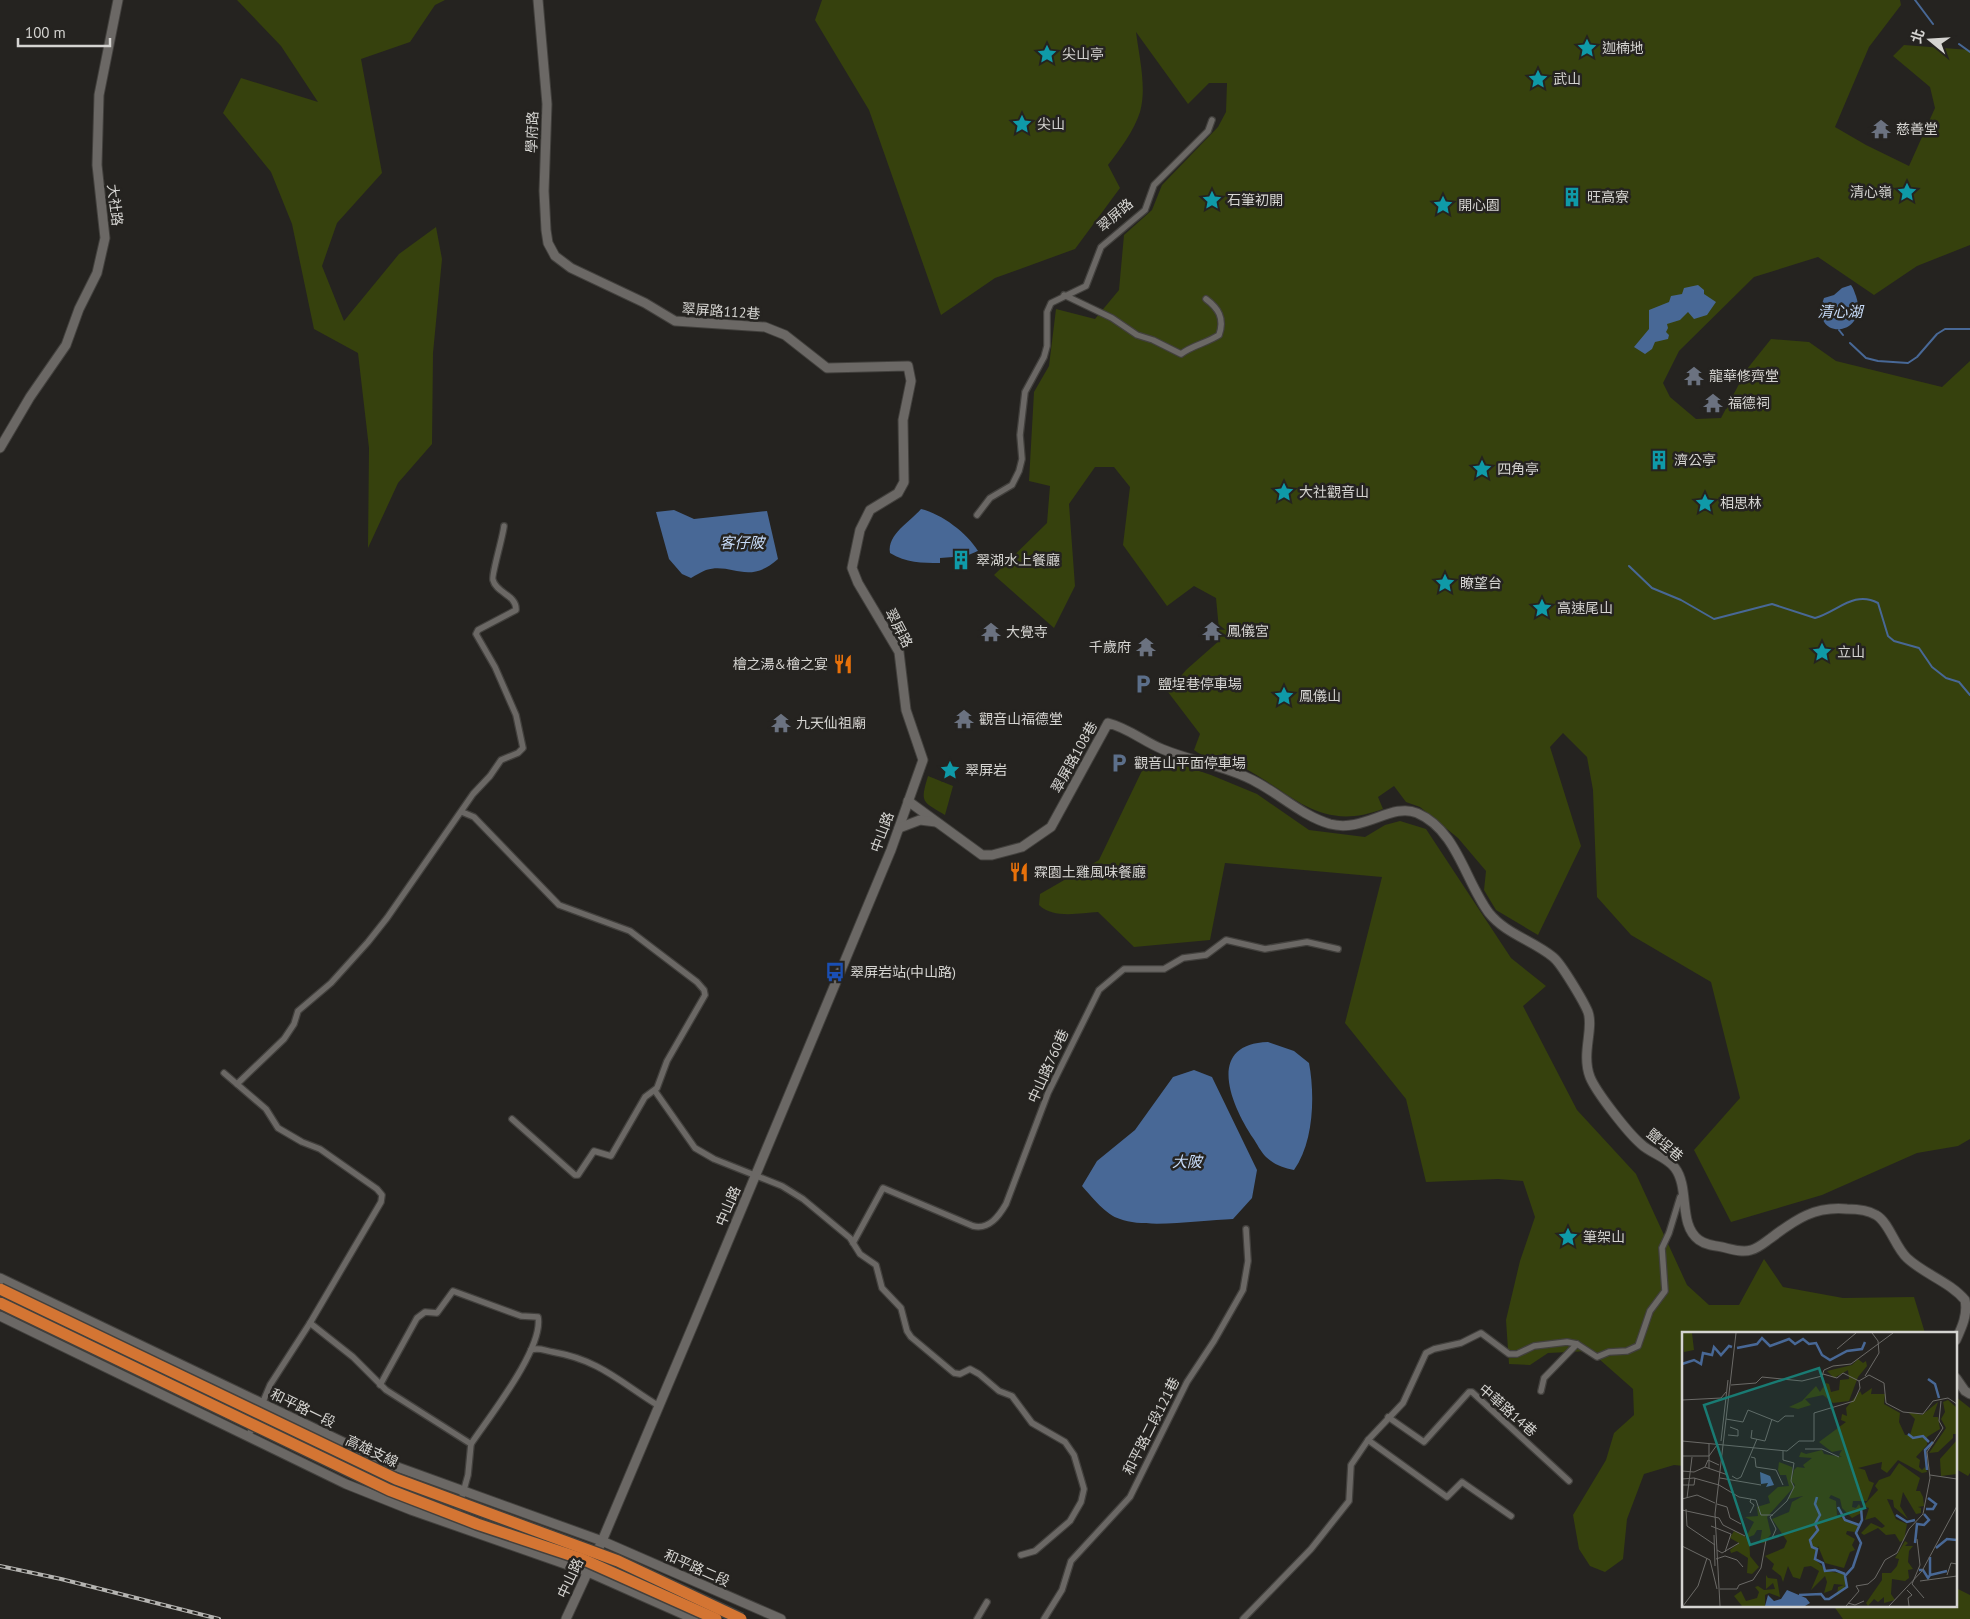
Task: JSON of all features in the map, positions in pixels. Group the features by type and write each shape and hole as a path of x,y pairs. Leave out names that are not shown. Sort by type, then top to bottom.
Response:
{"highway":[{"name":"高雄支線","path":"0,1289 396,1479 618,1561 741,1619"},
{"name":"高雄支線","path":"0,1303 389,1490 477,1524 582,1559 716,1619"}],"street":[{"name":"大社路","path":"0,448 30,397 66,345 79,309 97,273 105,238 97,165 99,95 118,0"},
{"name":"學府路","path":"538,0 547,104 544,191 546,230 550,250 560,262"},
{"name":"翠屏路","path":"977,515 990,498 1012,485 1017,475 1022,458 1020,435 1025,392 1044,357 1047,346 1047,312 1052,303 1064,295 1086,286 1100,247 1145,210 1154,185 1208,131 1212,120"},
{"name":"翠屏路112巷","path":"560,262 644,303 675,322 738,324 777,331 827,368 908,366 911,381 903,420 904,482 902,489"},
{"path":"1064,295 1112,318 1137,334 1181,354 1189,348 1210,341 1219,335 1220,315 1217,308 1206,299"},
{"name":"翠屏路","path":"902,489 892,498 877,503 870,510 860,530 852,568 858,584 894,644 900,659 906,710 922,755 908,800"},
{"path":"237,1084 284,1039 294,1024 298,1011 331,983 368,942 473,794 490,776 501,760 518,753 523,748 516,715 494,667 476,634 478,630 516,610 514,601 495,585 492,579 504,526"},
{"name":"翠屏路108巷","path":"908,800 982,855 992,855 1022,847 1051,827 1108,723 1118,725 1158,747 1185,758 1227,769 1254,781 1308,815 1331,824 1350,827 1369,822"},
{"name":"中山路","path":"566,1619 602,1541 756,1175 899,828 908,800"},
{"name":"鹽埕巷","path":"1369,822 1406,810 1418,813 1436,826 1454,846 1479,898 1491,915 1508,930 1546,952 1560,963 1588,1012 1586,1058 1592,1082 1640,1143 1674,1166 1685,1198 1689,1226 1697,1238 1709,1244 1745,1251 1755,1249 1797,1219 1814,1210 1839,1208 1874,1214 1883,1221 1893,1240 1906,1257 1965,1300 1967,1307 1963,1325 1958,1336"},
{"path":"462,812 474,817 559,905 630,930 704,990 704,999 667,1061 655,1090 645,1097 614,1154 608,1156 594,1151 578,1175 573,1174 512,1119"},
{"path":"899,828 920,820 938,822"},
{"name":"中山路760巷","path":"853,1243 883,1188 974,1226 984,1227 996,1219 1006,1204 1048,1093 1090,1006 1099,990 1118,972 1131,968 1164,969 1182,958 1206,955 1226,940 1260,948 1307,942 1338,949"},
{"path":"224,1073 266,1110 278,1128 302,1142 320,1149 377,1189 382,1195 381,1202 310,1323 279,1369 262,1403 249,1436"},
{"path":"655,1090 695,1148 714,1159 782,1186 803,1198 853,1243 860,1254 876,1265 882,1288 901,1308 907,1331 912,1337 954,1373 974,1370 999,1391 1012,1396 1032,1423 1065,1442 1074,1455 1084,1489 1082,1502 1070,1521 1035,1552 1021,1555"},
{"path":"1243,1619 1310,1549 1349,1501 1351,1465 1368,1440 1403,1403 1423,1358 1430,1350 1461,1343 1481,1334 1509,1354 1552,1343 1567,1342 1577,1344 1597,1356 1606,1352 1627,1351 1638,1346 1650,1311 1665,1291 1662,1248 1669,1233 1680,1197 1685,1198"},
{"name":"和平路二段121巷","path":"1044,1619 1062,1590 1068,1568 1075,1555 1130,1497 1187,1382 1244,1290 1248,1261 1246,1229"},
{"name":"和平路一段","path":"0,1278 389,1464 602,1541"},
{"path":"380,1385 417,1318 425,1312 437,1313 453,1291 520,1316 538,1317 536,1338 523,1366 471,1444 471,1462 454,1524"},
{"path":"0,1316 346,1484 588,1572 694,1619"},
{"path":"310,1323 353,1357 380,1385 471,1444"},
{"path":"1541,1391 1544,1378 1577,1344"},
{"path":"531,1350 539,1348 571,1355 600,1367 659,1406"},
{"path":"1958,1381 1965,1391 1970,1394"},
{"name":"中華路14巷","path":"1388,1417 1424,1442 1469,1392 1472,1392 1569,1481"},
{"path":"1368,1440 1447,1497 1462,1482 1511,1516"},
{"path":"504,1543 530,1535 640,1575 669,1571"},
{"name":"和平路二段","path":"602,1541 782,1619"},
{"path":"978,1619 987,1602"}],"green space":[{"path":"237,0 445,0 435,5 410,42 361,59 382,173 337,223 322,266 344,321 399,254 436,227 442,259 433,353 432,444 398,483 368,548 369,448 358,353 314,329 292,224 271,172 223,113 241,78 318,102 281,46"},
{"path":"822,0 1900,0 1901,5 1869,47 1835,127 1909,166 1935,108 1930,87 1893,56 1904,45 1970,50 1970,245 1917,266 1874,295 1818,257 1754,277 1679,351 1663,383 1670,397 1696,419 1721,418 1747,369 1771,339 1809,342 1836,361 1942,387 1970,361 1970,1139 1958,1146 1917,1153 1822,1195 1731,1222 1694,1150 1740,1098 1711,982 1631,935 1597,897 1593,790 1587,757 1563,733 1550,747 1581,846 1538,935 1496,910 1484,890 1486,871 1458,838 1420,807 1406,802 1394,786 1378,797 1383,809 1358,816 1337,816 1318,811 1300,803 1266,781 1226,760 1205,756 1194,750 1200,734 1168,692 1186,670 1220,640 1216,598 1194,586 1167,606 1123,545 1130,487 1114,467 1095,467 1069,504 1075,586 1054,628 994,575 1047,523 1050,486 1029,481 1034,392 1049,366 1056,309 1095,319 1119,290 1124,235 1152,210 1162,185 1218,127 1226,112 1227,83 1209,83 1188,104 1136,32 1143,82 1142,103 1130,133 1108,165 1120,188 1075,249 995,278 941,315 869,110 815,20"},
{"path":"1150,754 1211,775 1257,794 1309,830 1365,837 1385,825 1400,821 1426,829 1511,958 1546,986 1523,1006 1577,1110 1636,1174 1687,1285 1709,1305 1739,1305 1764,1259 1783,1287 1843,1298 1914,1297 1925,1332 1682,1332 1682,1466 1674,1465 1644,1474 1627,1519 1623,1559 1605,1572 1590,1566 1579,1549 1573,1515 1606,1460 1614,1433 1634,1415 1633,1389 1590,1351 1548,1353 1530,1365 1509,1364 1506,1320 1520,1261 1535,1217 1523,1181 1498,1179 1426,1182 1406,1099 1345,1023 1382,877 1225,863 1210,940 1134,947 1098,912 1059,914 1039,905 1040,894 1099,860"},
{"path":"928,776 953,786 945,815 927,804 925,800 924,792"},
{"path":"1958,1399 1970,1408 1970,1473 1968,1476 1958,1470"},
{"path":"1958,1589 1970,1595 1970,1619 1843,1619 1834,1606 1958,1606"}],"water":[{"path":"1698,285 1704,290 1704,294 1716,302 1707,315 1694,319 1688,312 1680,320 1667,324 1666,332 1669,335 1668,339 1655,342 1652,349 1645,354 1634,347 1649,329 1649,310 1669,302 1671,296 1682,294 1684,288"},
{"name":"清心湖","path":"1851,285 1856,296 1858,310 1855,320 1848,327 1831,328 1824,322 1821,312 1824,298 1834,295 1842,288"},
{"path":"921,509 937,515 953,525 961,531 978,551 966,556 940,558 940,563 908,561 890,553 890,546 896,534"},
{"name":"客仔陂","path":"674,510 694,519 767,511 778,559 758,571 740,572 715,568 706,570 691,578 682,574 669,559 656,512"},
{"path":"1268,1042 1294,1051 1309,1063 1312,1089 1311,1118 1306,1146 1294,1170 1276,1164 1264,1155 1245,1124 1231,1094 1230,1065 1236,1053 1248,1045"},
{"name":"大陂","path":"1194,1070 1212,1077 1257,1170 1252,1198 1233,1219 1160,1224 1131,1222 1115,1217 1100,1205 1082,1186 1097,1161 1135,1130 1173,1077"}],"waterway":[{"path":"1915,0 1933,24"},
{"path":"1959,44 1970,52"},
{"path":"1850,343 1866,358 1878,361 1908,363 1917,357 1937,334 1945,329 1970,329"},
{"path":"1839,330 1843,335"},
{"path":"1629,566 1652,588 1681,600 1714,619 1772,604 1815,618 1853,600 1861,599 1878,603 1888,636 1894,641 1919,648 1932,667 1946,678 1959,682 1970,695"}],"railway":[{"path":"0,1566 61,1579 219,1619"}],"place":[{"name":"迦楠地","path":"1587,48"},
{"name":"尖山亭","path":"1047,54"},
{"name":"武山","path":"1538,79"},
{"name":"尖山","path":"1022,124"},
{"name":"慈善堂","path":"1881,129"},
{"name":"清心嶺","path":"1907,192"},
{"name":"旺高寮","path":"1572,197"},
{"name":"石筆初開","path":"1212,200"},
{"name":"開心園","path":"1443,205"},
{"name":"龍華修齊堂","path":"1694,376"},
{"name":"福德祠","path":"1713,403"},
{"name":"濟公亭","path":"1659,460"},
{"name":"四角亭","path":"1482,469"},
{"name":"大社觀音山","path":"1284,492"},
{"name":"相思林","path":"1705,503"},
{"name":"翠湖水上餐廳","path":"961,560"},
{"name":"瞭望台","path":"1445,583"},
{"name":"高速尾山","path":"1542,608"},
{"name":"鳳儀宮","path":"1212,631"},
{"name":"大覺寺","path":"991,632"},
{"name":"千歲府","path":"1146,647"},
{"name":"立山","path":"1822,652"},
{"name":"檜之湯&檜之宴","path":"843,664"},
{"name":"鹽埕巷停車場","path":"1143,684"},
{"name":"鳳儀山","path":"1284,696"},
{"name":"觀音山福德堂","path":"964,719"},
{"name":"九天仙祖廟","path":"781,723"},
{"name":"觀音山平面停車場","path":"1119,763"},
{"name":"翠屏岩","path":"950,770"},
{"name":"霖園土雞風味餐廳","path":"1019,872"},
{"name":"翠屏岩站(中山路)","path":"835,972"},
{"name":"筆架山","path":"1568,1237"}]}
